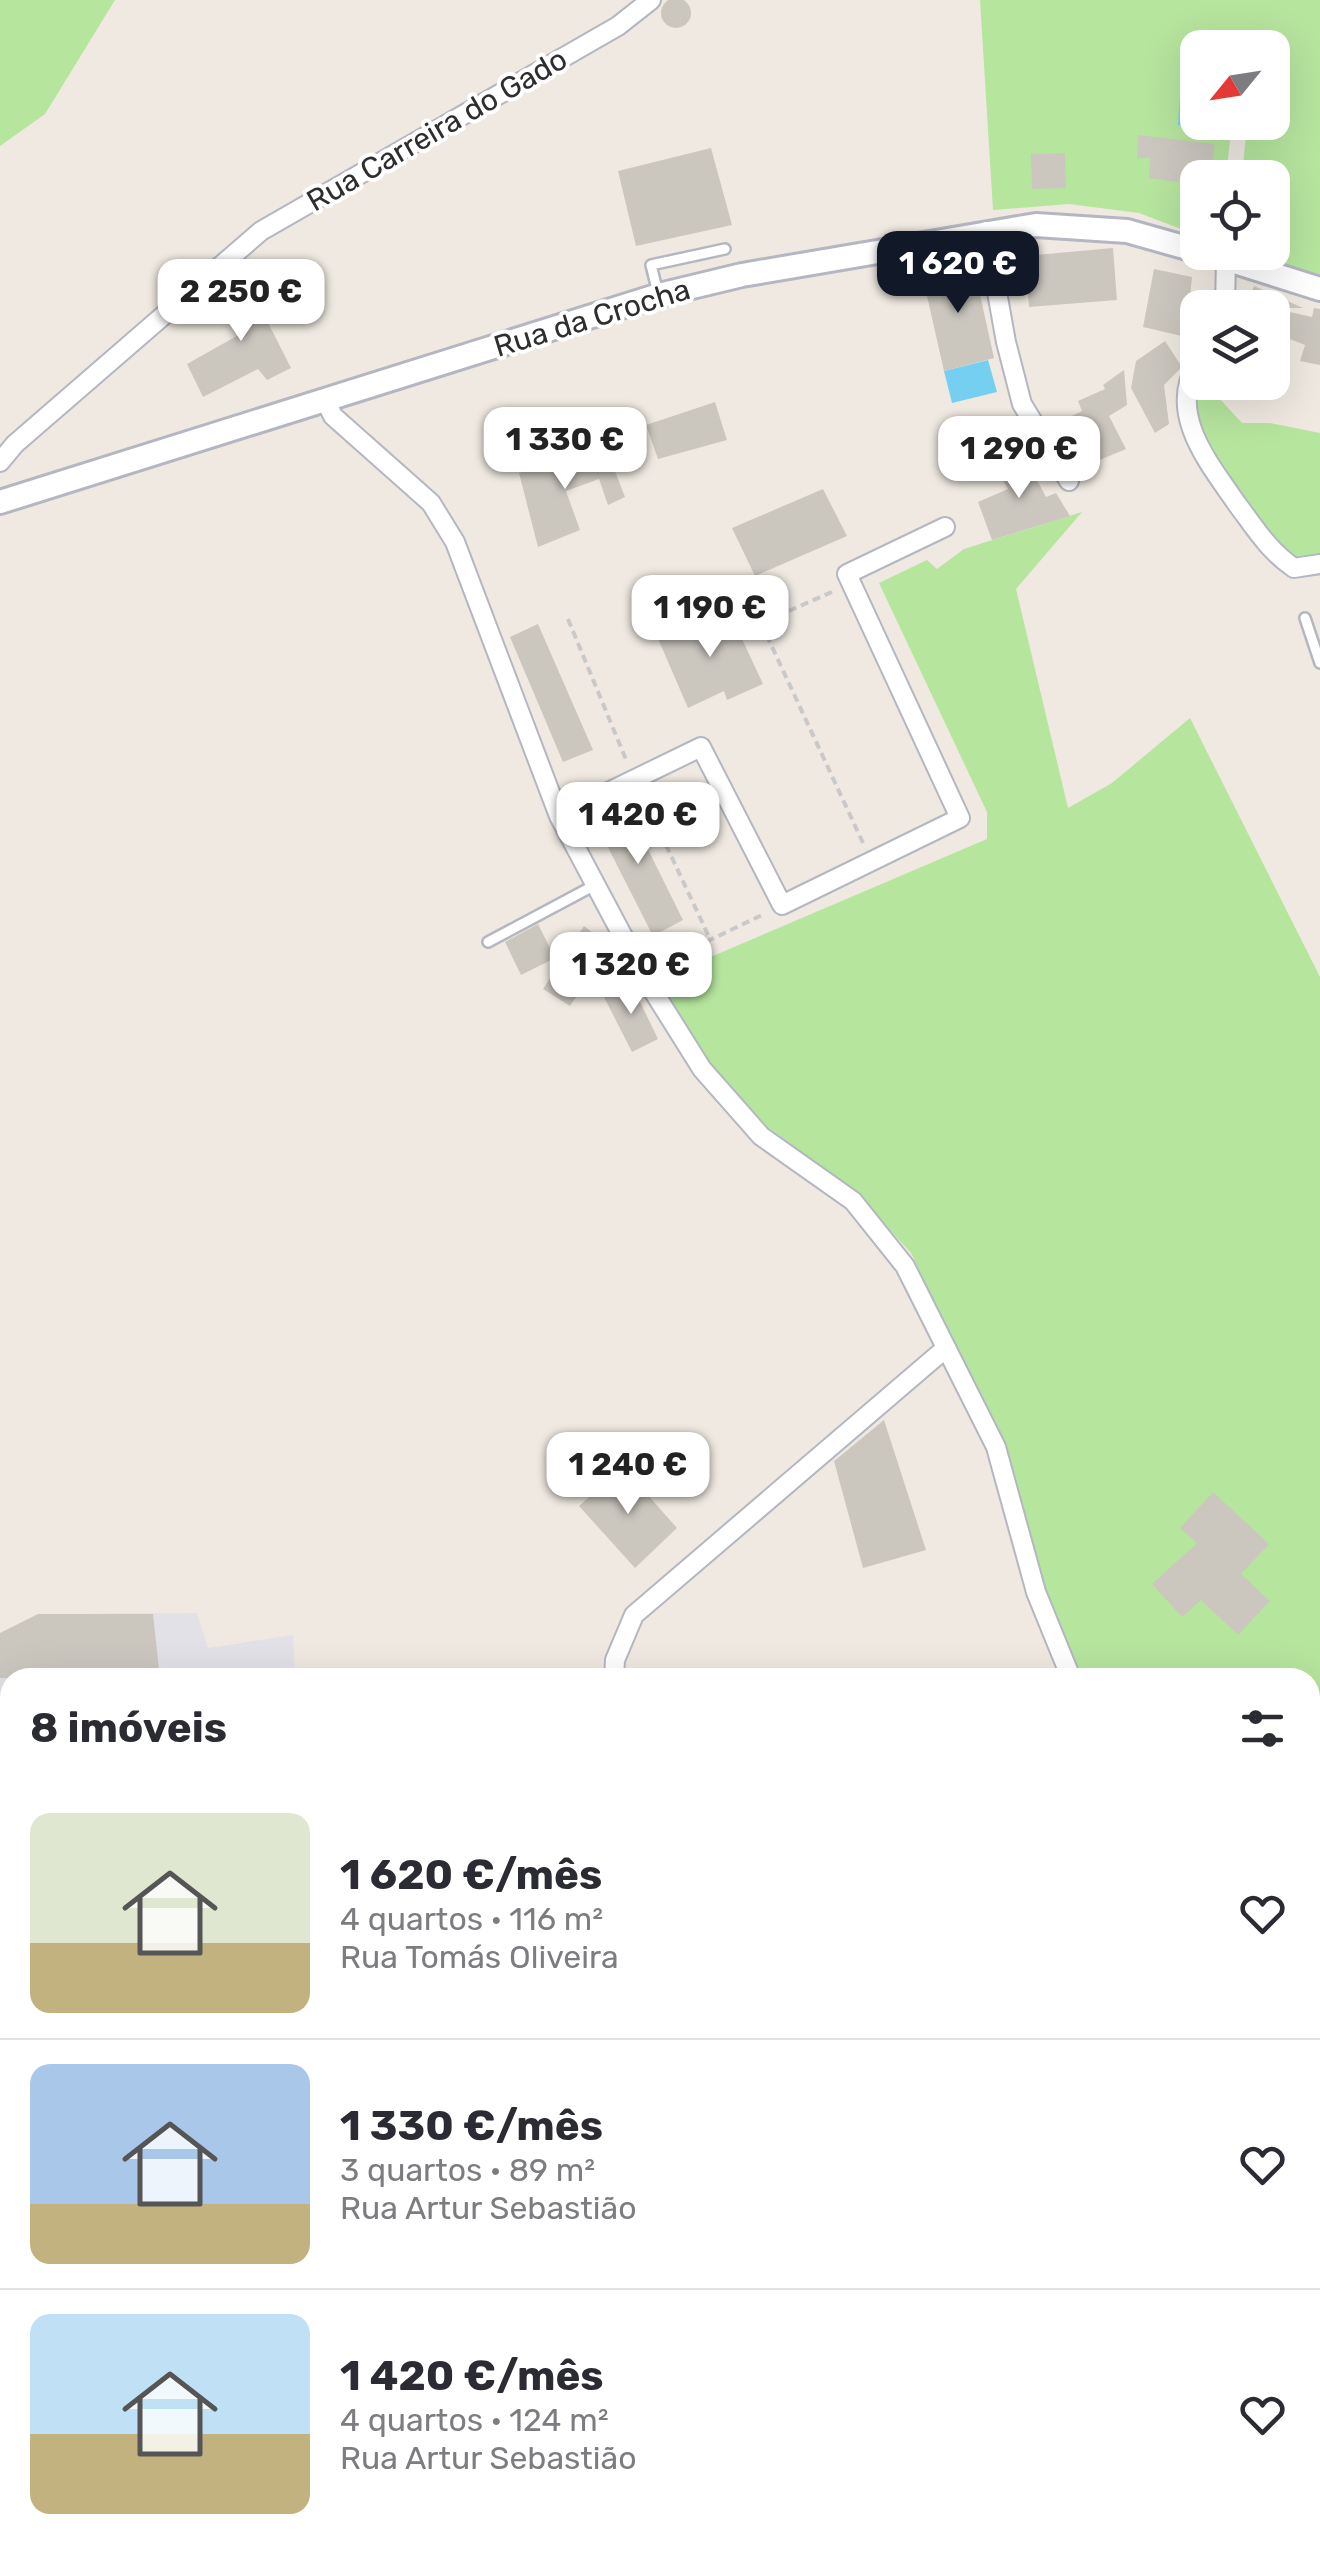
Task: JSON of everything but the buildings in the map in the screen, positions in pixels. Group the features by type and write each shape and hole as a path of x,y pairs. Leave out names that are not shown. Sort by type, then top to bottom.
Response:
{"street":[{"name":"Rua Carreira do Gado","path":"0,462 15,444 262,230 606,33 651,0"},
{"name":"Rua da Crocha","path":"0,502 659,295 742,275 1036,225 1127,231 1180,246"},
{"path":"986,232 1022,404 1069,481"},
{"name":"Rua da Crocha","path":"1260,270 1320,289"},
{"path":"1186,400 1189,422 1200,452 1273,554 1294,568 1320,564"},
{"path":"326,402 333,416 431,503 455,542 559,816 642,972 702,1069 762,1136 853,1201 906,1266 996,1447 1036,1592 1067,1668"},
{"path":"559,816 701,747 782,905 960,818 846,574 945,527"},
{"path":"615,1668 634,1615 946,1348"}],"lane":[{"path":"659,295 651,265 725,249"},
{"path":"1305,618 1320,663"},
{"path":"488,942 595,885"}],"path":[{"path":"851,584 761,622 865,847"},
{"path":"568,619 635,779 710,939"},
{"path":"642,972 782,905"}],"shaded area":[{"path":"197,1613 208,1648 293,1635 295,1668 0,1668 0,1633 38,1614"}],"green space":[{"path":"0,0 115,0 45,114 0,146"},
{"path":"980,0 1320,0 1320,274 1290,265 1290,160 1244,160 1245,140 1290,140 1290,30 1180,30 1180,140 1230,140 1228,160 1180,160 1180,229 1139,213 1069,204 993,210"},
{"path":"1193,400 1221,400 1242,423 1270,423 1320,433 1320,555 1293,560 1276,548 1204,448"},
{"path":"1082,512 1016,589 1068,808 1112,783 1190,718 1320,977 1320,1668 1076,1668 1045,1591 1004,1446 911,1253 858,1195 768,1127 708,1063 659,979 987,839 987,812 879,583 927,560 937,569 964,549"}],"water":[{"path":"988,360 997,392 952,403 944,371"}]}
